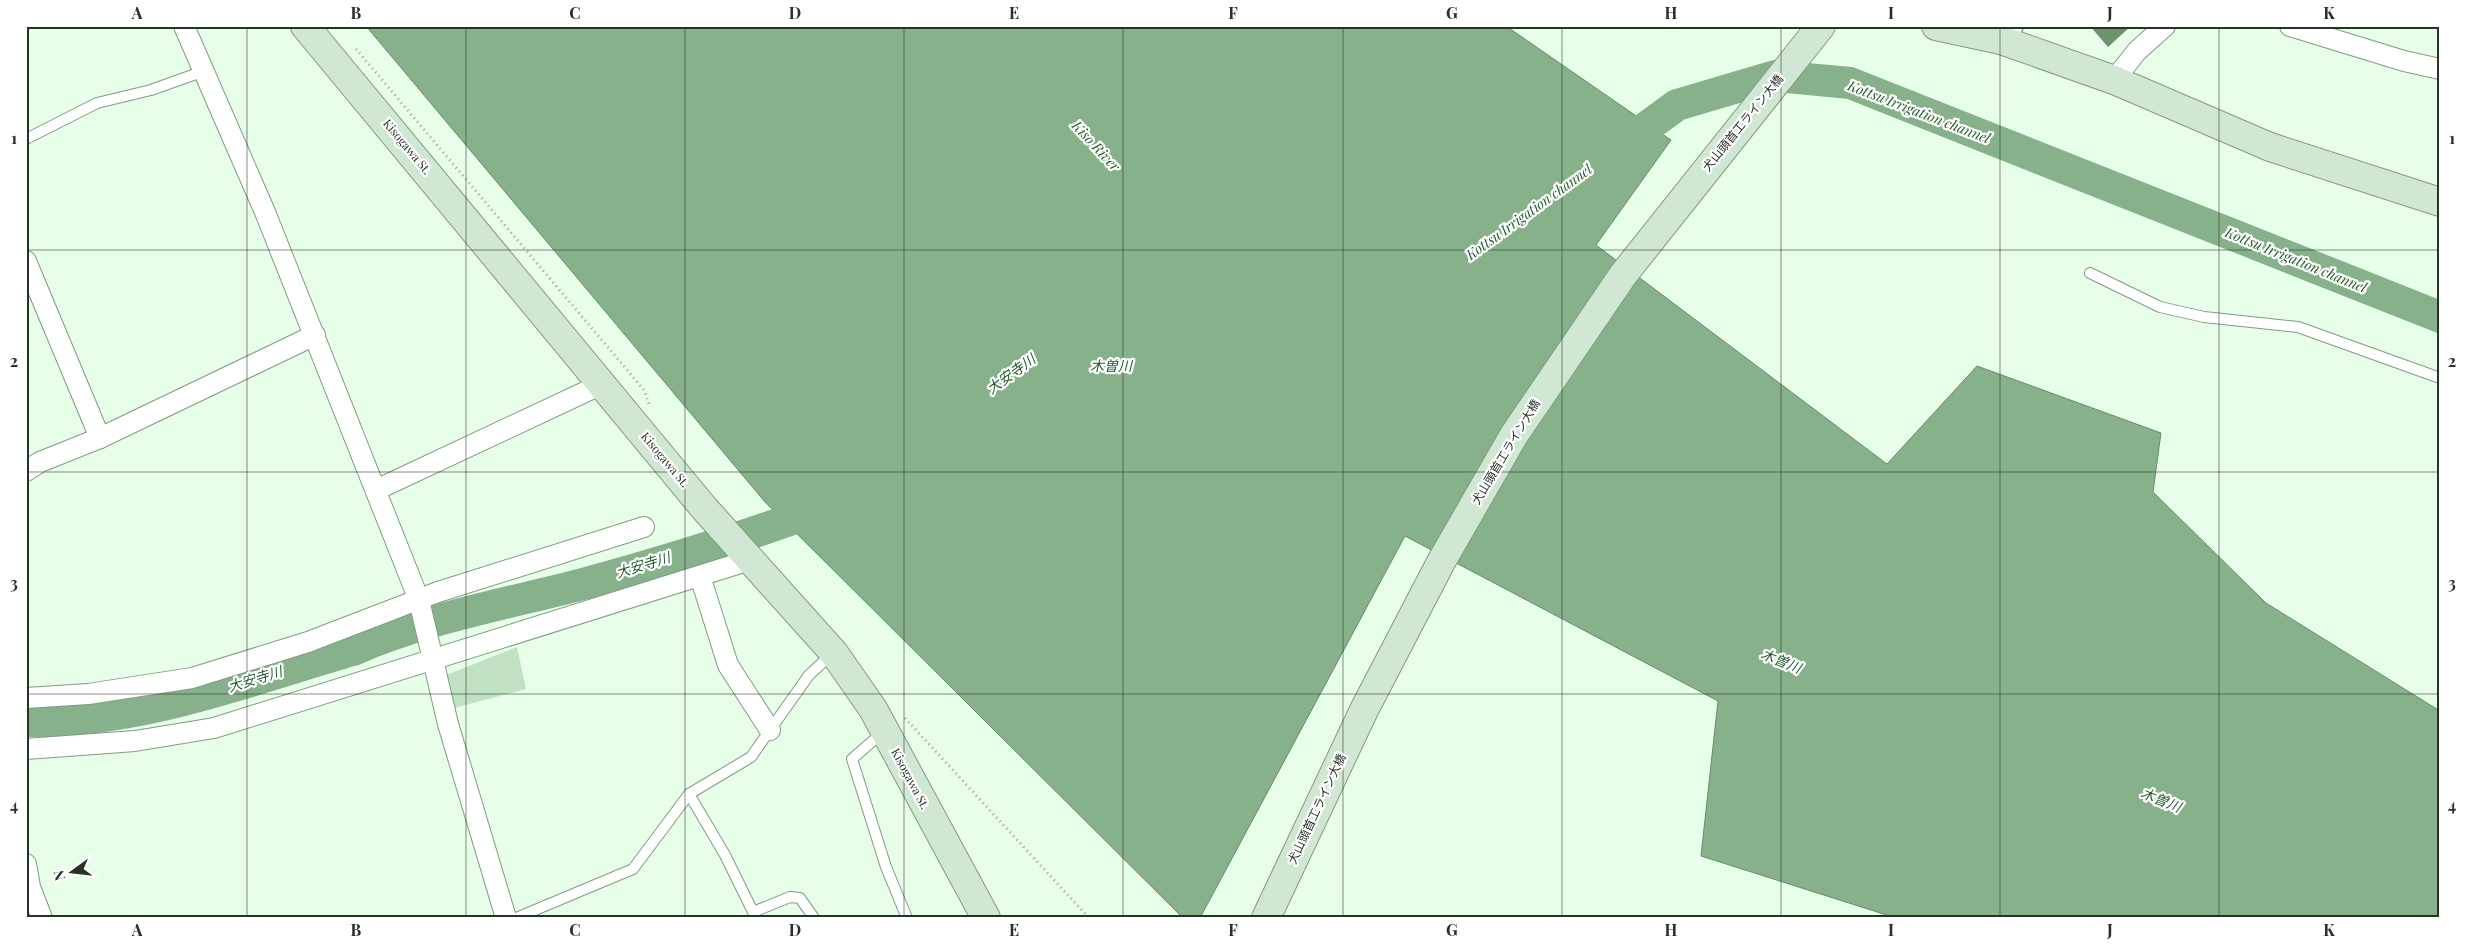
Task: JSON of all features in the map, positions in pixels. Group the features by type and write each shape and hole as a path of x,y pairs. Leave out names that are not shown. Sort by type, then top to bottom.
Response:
{"street":[{"name":"Kisogawa St.","path":"306,26 704,508 834,653 873,709 986,918"},
{"path":"1936,26 2007,33 2270,147 2440,202"},
{"path":"2114,80 2136,51 2165,26"},
{"path":"2290,26 2404,61 2440,69"},
{"name":"犬山頭首工ライン大橋","path":"1266,918 1364,710 1441,562 1514,435 1623,275 1820,28"},
{"path":"189,30 204,71 266,212 420,604 431,655 473,813 506,918"},
{"path":"26,261 100,438"},
{"path":"26,471 40,462 100,438 315,335"},
{"path":"376,490 602,384"},
{"path":"26,698 88,694 192,678 308,642 644,527"},
{"path":"26,749 136,741 214,728 431,655 700,576 746,556"},
{"path":"700,576 728,665 770,730"},
{"path":"26,864 30,887 42,918"}],"lane":[{"path":"26,139 98,103 150,90 204,71"},
{"path":"2090,273 2160,307 2204,317 2298,327 2440,378"},
{"path":"516,918 633,869 689,794 751,757 809,676 834,653"},
{"path":"885,731 852,759 886,867 907,918"},
{"path":"689,794 725,855 753,912 790,898 800,898 814,918"}],"shaded area":[{"path":"517,647 526,689 454,708 444,676"}],"water":[{"name":"木曽川","path":"366,26 1506,26 1671,140 1596,245 1887,464 1977,366 2161,433 2153,492 2266,603 2440,711 2440,918 1896,918 1701,856 1718,701 1405,536 1200,918 1183,918 765,502"}],"building":[{"path":"2090,26 2131,26 2108,47"}],"waterway":[{"name":"Kottsu Irrigation channel","path":"1614,151 1677,105 1775,76 1850,83 2440,317"},
{"name":"大安寺川","path":"26,721 68,720 110,715 192,698 353,650 438,620 583,584 675,558 826,507"}],"water label":[{"name":"Kiso River","path":"1096,146"}]}
